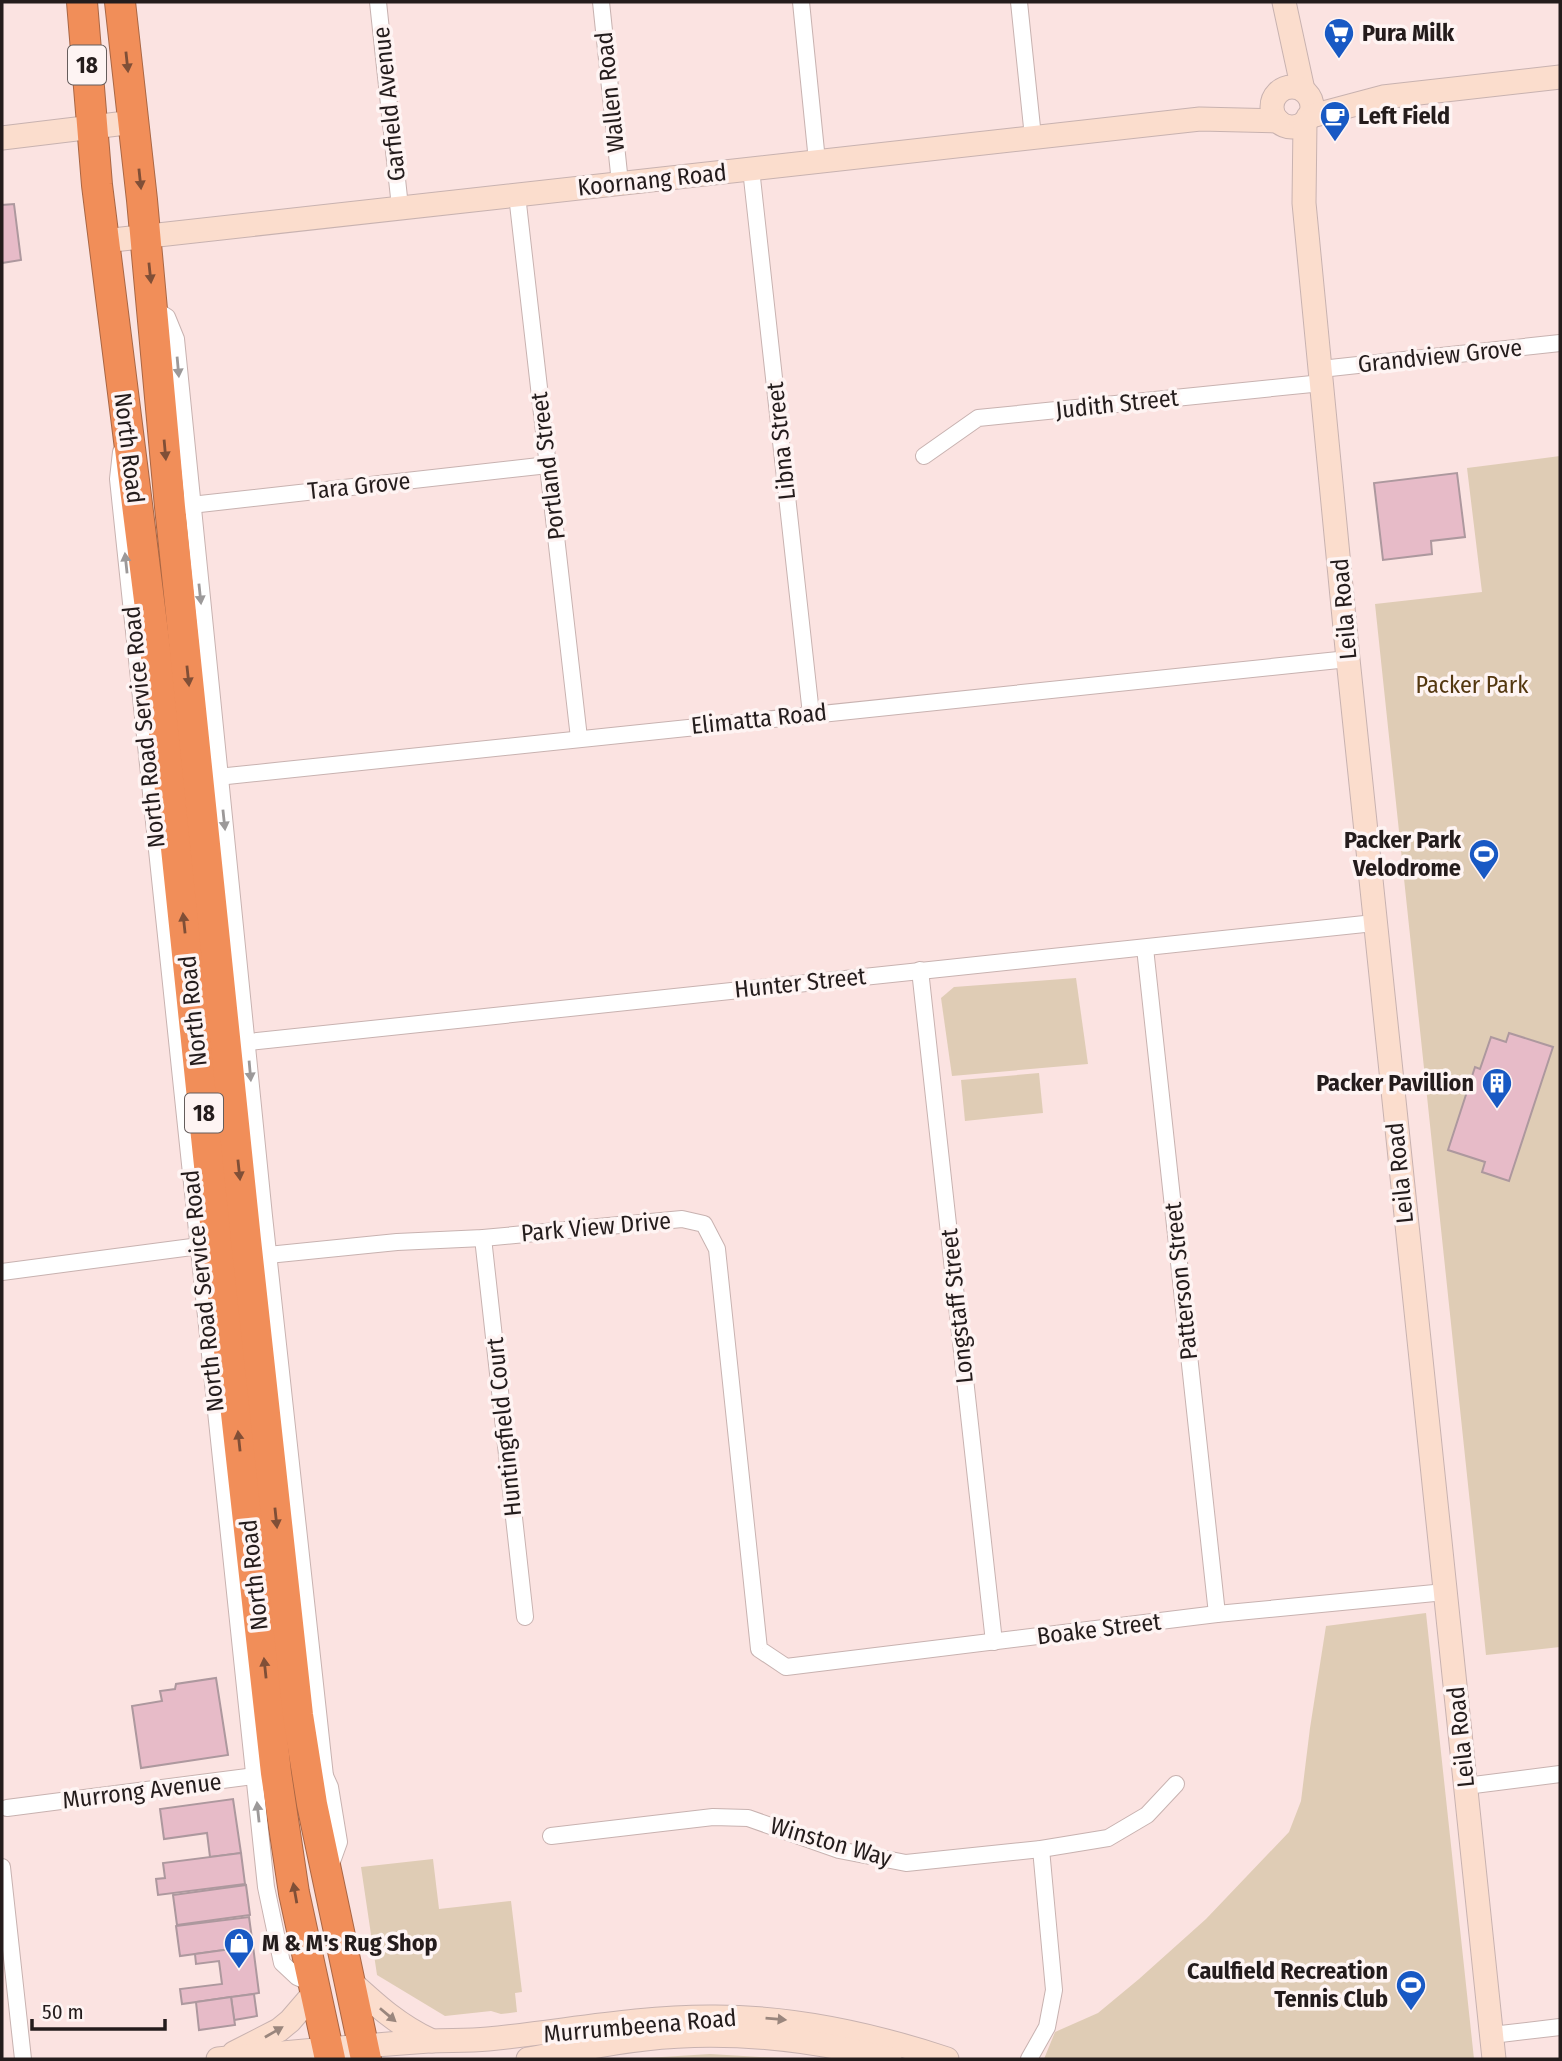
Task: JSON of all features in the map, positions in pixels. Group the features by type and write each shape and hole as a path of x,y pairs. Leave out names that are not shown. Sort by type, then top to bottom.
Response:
{"highway":[{"name":"North Road","path":"82,2 91,127 156,656 196,779 237,1044 232,1246 298,1715 327,1876 365,2053"},
{"name":"North Road","path":"121,2 153,308 181,506 196,779 232,1246 265,1775 294,1892 329,2054"}],"street":[{"name":"Garfield Avenue","path":"378,2 400,207"},
{"name":"Wallen Road","path":"601,2 620,183"},
{"path":"801,2 817,161"},
{"path":"1019,2 1033,137"},
{"name":"Leila Road","path":"1284,5 1304,92"},
{"name":"Leila Road","path":"1284,5 1288,113 1304,203 1374,923 1494,2059"},
{"name":"Koornang Road","path":"104,241 1033,137 1200,119 1288,113 1383,97 1560,78"},
{"name":"Koornang Road","path":"1288,113 1291,87 1304,92 1383,97"},
{"path":"2,138 134,121"},
{"name":"Libna Street","path":"751,169 811,714"},
{"name":"Portland Street","path":"517,195 579,738"},
{"name":"Grandview Grove","path":"1321,376 1560,343"},
{"name":"Judith Street","path":"924,456 978,418 1321,376"},
{"name":"North Road Service Road","path":"125,413 118,479 232,1246 325,1776 313,1804"},
{"name":"Tara Grove","path":"181,506 548,465"},
{"name":"Elimatta Road","path":"196,779 1348,659"},
{"name":"Hunter Street","path":"237,1044 1374,923"},
{"name":"Patterson Street","path":"1145,948 1217,1614"},
{"name":"Longstaff Street","path":"920,970 994,1642"},
{"name":"Park View Drive","path":"2,1272 232,1246 483,1238 682,1219 704,1224 717,1250 759,1649"},
{"name":"Huntingfield Court","path":"483,1238 525,1617"},
{"name":"Boake Street","path":"759,1649 786,1667 1217,1614 1445,1591"},
{"path":"1466,1786 1560,1774"},
{"name":"Murrong Avenue","path":"4,1808 265,1775"},
{"path":"325,1776 330,1787 340,1842 327,1876"},
{"name":"Winston Way","path":"551,1836 713,1817 748,1818 839,1850 906,1863 1041,1849 1108,1838 1147,1815 1176,1784"},
{"path":"1029,2059 1047,2028 1054,1990 1041,1849"},
{"path":"2,1867 23,2059"},
{"path":"348,1980 390,2018 432,2041"},
{"path":"220,2059 290,2021 314,1988"},
{"name":"Murrumbeena Road","path":"220,2059 365,2053 432,2041 536,2034 668,2019 740,2017 829,2027 901,2044 947,2059"},
{"path":"1492,2035 1560,2027"},
{"name":"Murrumbeena Road","path":"528,2059 644,2039 706,2035 790,2039 890,2059"}],"green space":[{"name":"Packer Park","path":"1560,456 1560,1647 1486,1655 1375,604 1482,592 1467,468"},
{"path":"1076,978 1088,1064 952,1076 941,998 954,987"},
{"path":"1039,1073 1043,1113 965,1121 961,1080"},
{"path":"1426,1613 1474,2059 1044,2059 1055,2032 1098,2013 1139,1979 1206,1919 1289,1832 1301,1801 1326,1626"},
{"path":"433,1859 439,1909 511,1901 522,1992 515,1993 517,2012 501,2014 491,2011 445,2016 377,1975 361,1867"},
{"path":"710,2054 794,2059 630,2059"}],"building":[{"path":"14,204 21,260 2,263 2,205"},
{"path":"1457,473 1465,537 1431,541 1432,554 1383,560 1374,483"},
{"name":"Packer Pavillion","path":"1509,1033 1553,1047 1509,1181 1482,1172 1485,1162 1448,1150 1475,1067 1480,1069 1491,1037 1506,1042"},
{"path":"216,1678 228,1755 141,1768 132,1706 162,1701 160,1691 175,1689 176,1684"},
{"path":"233,1799 241,1853 210,1857 207,1833 164,1839 160,1809"},
{"path":"241,1853 245,1884 158,1895 156,1879 165,1878 163,1863"},
{"path":"246,1885 250,1915 177,1925 173,1895"},
{"path":"249,1917 253,1946 180,1956 176,1926"},
{"path":"253,1946 259,1993 182,2004 180,1989 222,1984 219,1961 196,1964 195,1954"},
{"path":"254,1994 257,2016 234,2020 231,1997"},
{"path":"231,1997 235,2025 199,2030 196,2002"}],"place":[{"name":"Pura Milk","path":"1339,60"},
{"name":"Left Field","path":"1335,143"},
{"name":"Packer Park Velodrome","path":"1484,881"},
{"name":"Packer Pavillion","path":"1497,1110"},
{"name":"M & M's Rug Shop","path":"239,1970"},
{"name":"Caulfield Recreation Tennis Club","path":"1411,2012"}]}
